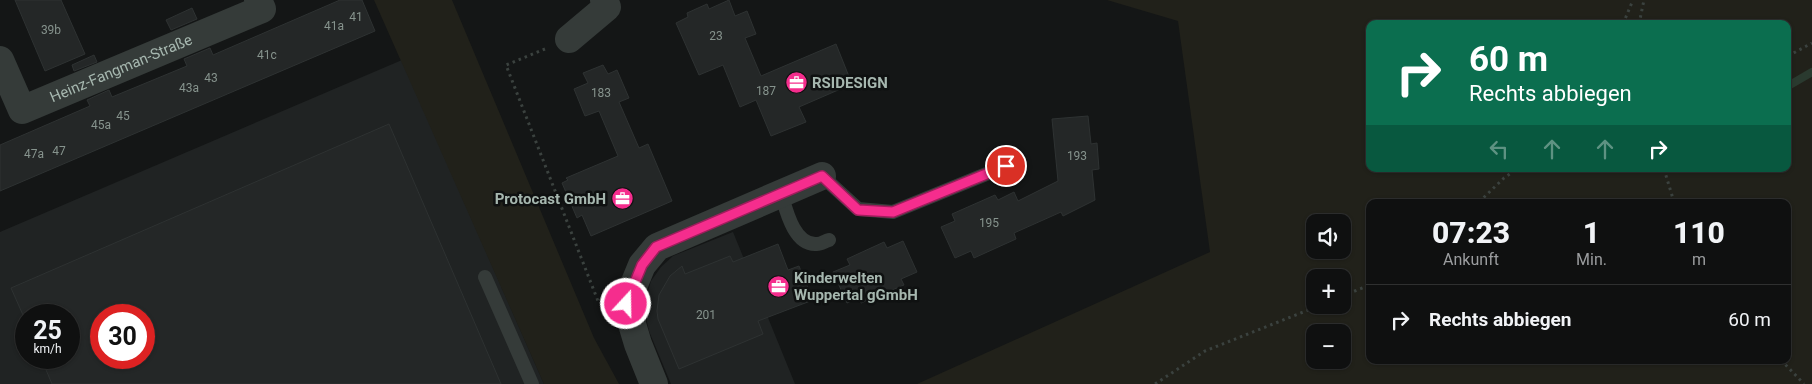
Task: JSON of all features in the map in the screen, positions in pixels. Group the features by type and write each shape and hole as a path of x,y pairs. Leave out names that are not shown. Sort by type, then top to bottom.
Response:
{"street":[{"name":"Heinz-Fangman-Straße","path":"0,60 22,110 262,9 258,0"},
{"path":"569,39 607,7 604,0"},
{"path":"654,384 638,344 626,304 642,265 656,247 822,176"}],"lane":[{"path":"822,176 858,210 893,212 1006,166"},
{"path":"781,193 791,224 802,239 816,244 829,240"},
{"path":"485,277 532,384"}],"path":[{"path":"1625,20 1633,0"},
{"path":"1640,20 1644,0"},
{"path":"569,39 506,65 598,301 626,304"},
{"path":"1791,54 1812,43"},
{"path":"1482,199 1513,172"},
{"path":"1665,172 1673,199"},
{"path":"1351,292 1366,287"},
{"path":"1155,384 1205,351 1306,311"},
{"path":"1785,364 1804,384"}],"shaded area":[{"path":"374,0 452,0 594,338 619,384 544,384"},
{"path":"1107,0 1812,0 1812,384 917,384 1210,252 1178,21"},
{"path":"402,60 544,384 0,384 0,232"},
{"path":"733,232 795,384 671,384 649,331 645,313 651,281 661,267 673,256"}],"building":[{"path":"15,0 61,0 85,54 45,71"},
{"path":"340,0 362,0 375,31 0,191 0,145 90,106 87,100 109,90 112,97 187,66 184,59 210,48 213,55"},
{"path":"729,0 735,16 747,11 756,34 745,38 761,76 836,44 852,84 799,107 806,122 771,136 756,100 740,107 723,65 699,75 676,23 688,17 687,13 707,4 709,9"},
{"path":"192,8 197,19 171,30 166,20"},
{"path":"94,55 97,62 74,71 72,65"},
{"path":"603,65 608,74 617,70 629,98 619,102 639,148 648,144 672,201 591,236 582,215 577,218 562,183 568,180 566,178 618,156 599,111 585,116 574,89 588,83 583,73"},
{"path":"1088,116 1091,144 1097,143 1099,169 1092,170 1095,200 1063,216 1061,212 1014,233 1016,239 974,258 971,251 955,258 941,227 955,221 952,214 995,195 998,200 1014,192 1018,201 1058,181 1052,119"},
{"path":"389,124 501,384 52,384 46,369 80,369 80,304 18,304 11,288"},
{"path":"903,241 917,272 901,279 904,285 861,303 859,298 847,303 833,272 850,265 847,259 884,242 887,248"},
{"path":"778,244 788,270 799,266 813,300 758,321 763,334 679,369 658,319 657,311 659,295 670,276 682,266 685,274 730,256 733,262"}],"waterway":[{"path":"1791,84 1812,72"}],"place":[{"name":"RSIDESIGN","path":"796,83"},
{"name":"Protocast GmbH","path":"622,199"},
{"name":"Kinderwelten Wuppertal gGmbH","path":"778,287"}],"route":[{"path":"626,304 642,265 656,247 822,176 858,210 893,212 1006,166"}]}
